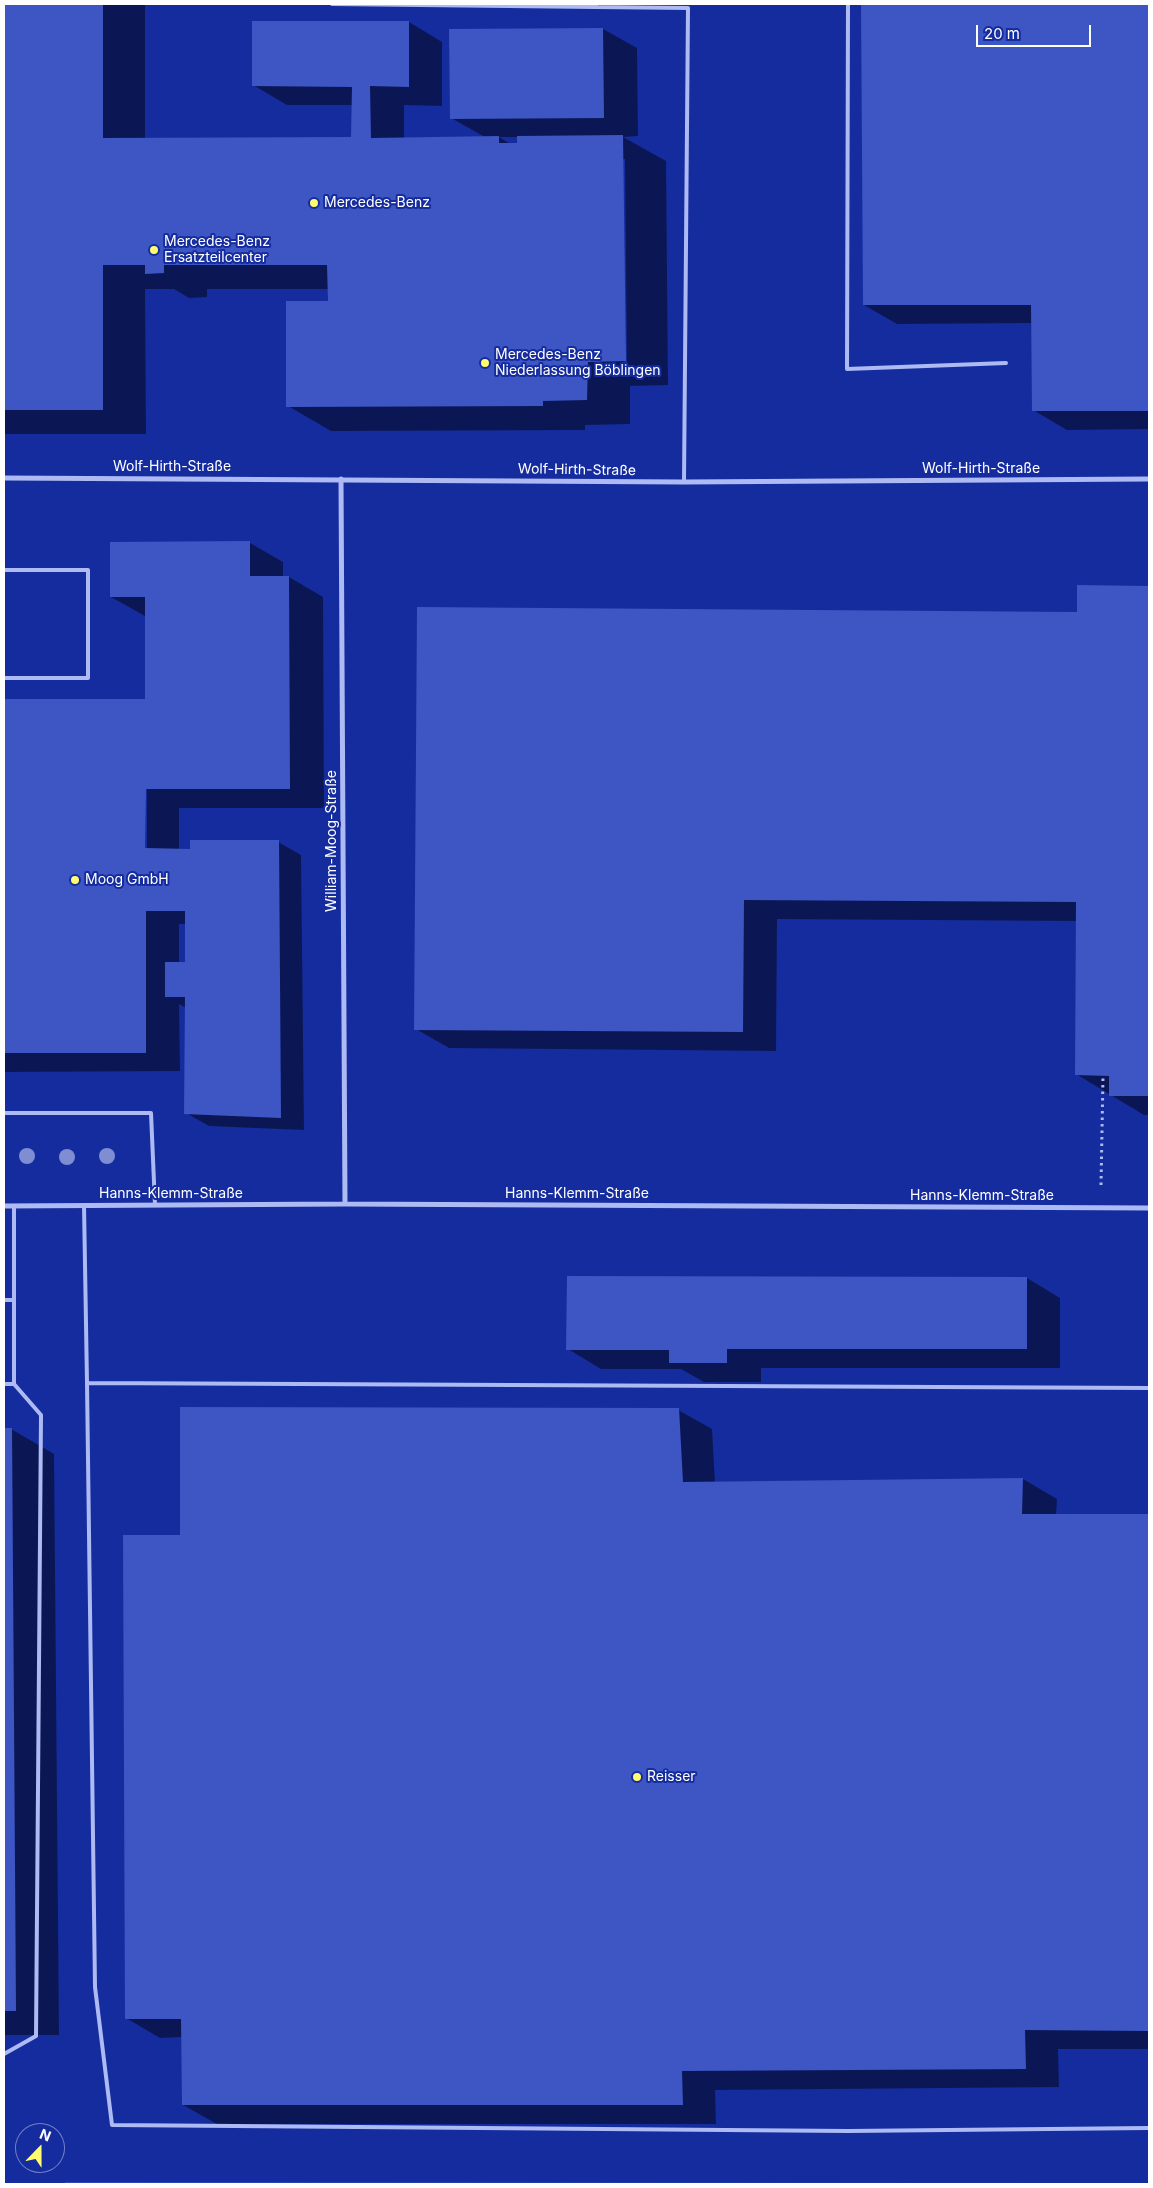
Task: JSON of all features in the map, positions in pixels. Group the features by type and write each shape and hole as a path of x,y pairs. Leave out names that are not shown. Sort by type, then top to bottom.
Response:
{"street":[{"name":"Wolf-Hirth-Straße","path":"4,478 341,478 684,482 1149,478"},
{"name":"William-Moog-Straße","path":"341,478 345,1204"},
{"name":"Hanns-Klemm-Straße","path":"4,1206 345,1204 1149,1208"}],"lane":[{"path":"332,4 688,8 684,482"},
{"path":"848,4 847,369 1006,363"},
{"path":"4,570 88,570 88,678 4,678"},
{"path":"4,1113 151,1113 155,1205"},
{"path":"84,1205 95,1987 112,2125 848,2131 1149,2128"},
{"path":"4,2054 36,2036 41,1414 14,1384 14,1206"},
{"path":"4,1300 14,1300"},
{"path":"87,1383 1149,1388"},
{"path":"4,1384 14,1384"}],"path":[{"path":"1101,1208 1103,1076"}],"shaded area":[{"path":"65,2182 1149,2183 1149,2184 65,2184"}],"building":[{"name":"Mercedes-Benz","path":"4,4 103,4 103,138 351,137 352,87 252,86 252,21 409,21 409,87 370,86 371,138 499,136 499,143 517,143 517,136 623,135 626,361 588,362 587,400 543,401 543,406 286,407 286,301 328,301 327,265 164,265 164,273 145,274 145,265 103,265 103,410 4,410"},
{"path":"861,4 1149,4 1149,411 1032,411 1031,305 863,305"},
{"path":"603,28 604,118 450,119 449,29"},
{"path":"250,541 250,576 289,576 290,789 146,789 145,848 190,849 190,840 279,840 281,1118 184,1114 185,997 165,997 165,962 185,962 185,911 146,911 146,1053 4,1053 4,699 145,699 145,597 110,597 110,542"},
{"path":"1077,585 1149,586 1149,1096 1109,1096 1109,1076 1075,1075 1076,902 744,900 743,1032 414,1030 417,607 1077,612"},
{"path":"567,1276 1027,1277 1027,1349 727,1349 727,1363 669,1363 669,1350 566,1350"},
{"name":"Reisser","path":"180,1407 679,1408 683,1482 1023,1478 1022,1514 1149,1514 1149,2031 1025,2030 1026,2069 682,2071 683,2105 182,2105 181,2019 125,2019 123,1535 180,1535"},
{"path":"4,1428 12,1428 16,2011 4,2011"}],"place":[{"name":"Mercedes-Benz","path":"314,203"},
{"name":"Mercedes-Benz Ersatzteilcenter","path":"154,250"},
{"name":"Mercedes-Benz Niederlassung Böblingen","path":"485,363"},
{"name":"Moog GmbH","path":"75,880"},
{"name":"Reisser","path":"637,1777"}]}
